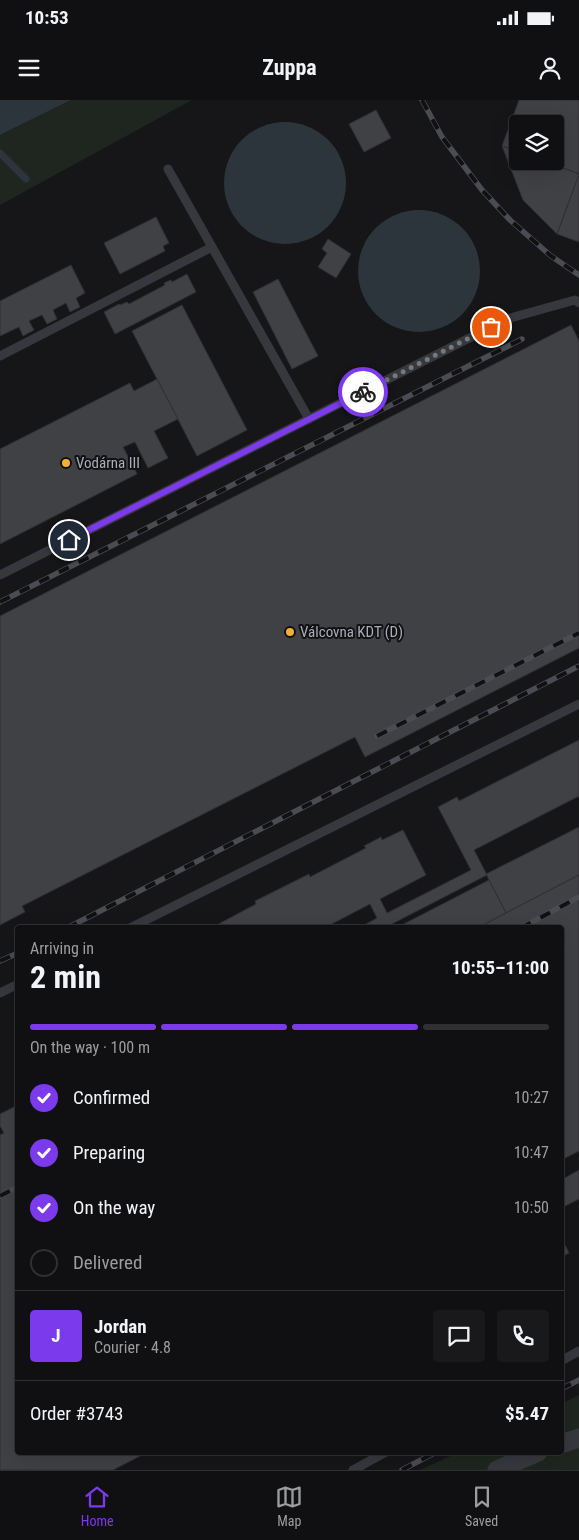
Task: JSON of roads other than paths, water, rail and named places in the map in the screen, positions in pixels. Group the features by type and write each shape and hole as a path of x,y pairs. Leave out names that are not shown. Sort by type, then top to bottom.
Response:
{"street":[{"path":"564,1443 579,1438"},
{"path":"497,1470 531,1455"}],"lane":[{"path":"168,169 309,419"},
{"path":"0,356 212,247"},
{"path":"0,575 507,319 575,300 579,303"},
{"path":"136,925 579,704"},
{"path":"0,992 15,985"},
{"path":"564,1359 579,1351"},
{"path":"353,1470 380,1455"}],"waterway":[{"path":"0,153 26,179"}],"railway":[{"path":"422,100 442,137 482,190 510,220 551,256 579,275"},
{"path":"0,602 522,339"},
{"path":"377,736 579,633"},
{"path":"73,925 579,666"},
{"path":"527,925 579,897"},
{"path":"0,961 15,954"},
{"path":"0,1196 15,1188"},
{"path":"564,1388 579,1380"},
{"path":"402,1470 430,1455"}],"place":[{"name":"Vodárna III","path":"66,463"},
{"name":"Válcovna KDT (D)","path":"290,632"}]}
